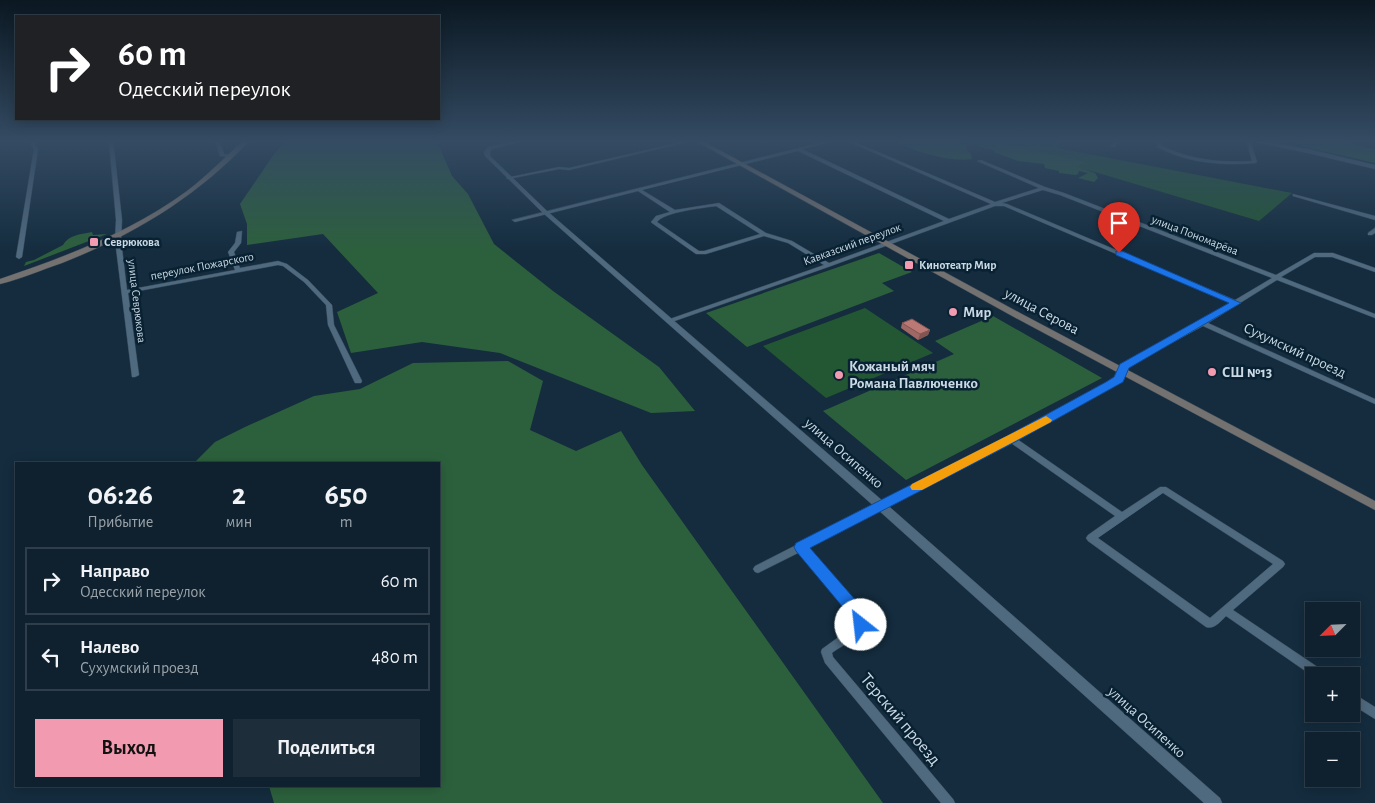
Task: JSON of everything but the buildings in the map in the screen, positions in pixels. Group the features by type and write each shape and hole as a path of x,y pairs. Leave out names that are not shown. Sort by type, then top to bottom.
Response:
{"main road":[{"path":"0,282 55,262 118,235 178,200 207,177"},
{"name":"улица Серова","path":"766,177 1122,372 1375,506"}],"street":[{"path":"19,257 32,177"},
{"name":"улица Севрюкова","path":"115,177 119,220 118,235 135,375"},
{"path":"515,220 685,177"},
{"path":"861,177 906,198 949,221"},
{"name":"Сухумский проезд","path":"934,177 1236,303"},
{"name":"улица Пономарёва","path":"1018,177 1375,316"},
{"name":"улица Осипенко","path":"508,178 1215,803"},
{"name":"Кавказский переулок","path":"669,321 1043,188"},
{"path":"638,189 674,212"},
{"path":"1295,195 1375,218"},
{"path":"764,234 704,253 698,252 654,222 658,217 674,212 717,204 764,234 790,242 830,265"},
{"path":"238,270 231,252 238,243 240,232"},
{"path":"758,569 1011,439 1119,379 1124,366 1203,323 1314,255 1333,254 1375,270"},
{"name":"переулок Пожарского","path":"124,292 238,270 278,264 285,265 306,281 329,306 332,325 358,381"},
{"name":"Сухумский проезд","path":"1203,323 1375,402"},
{"path":"1011,439 1122,516"},
{"path":"1162,489 1280,564 1210,624 1091,538 1122,516 1162,489"},
{"name":"Терский проезд","path":"801,547 859,615 861,625 856,632 832,646 826,652 829,660 949,803"},
{"path":"1226,610 1308,667"},
{"path":"1360,703 1375,714"}],"green space":[{"path":"258,177 453,177 468,194 494,244 553,291 659,367 695,411 651,413 500,353 422,342 351,353 337,312 378,293 323,234 247,245 247,224 240,204"},
{"path":"1098,177 1098,178 1094,182 1078,178"},
{"path":"1113,177 1211,177 1292,193 1259,221"},
{"path":"92,232 93,235 107,234 24,266 26,262 34,260 63,245 72,237"},
{"path":"879,253 912,272 882,283 894,291 747,347 706,313"},
{"name":"Кожаный мяч Романа Павлюченко","path":"865,308 933,353 826,398 763,346"},
{"path":"993,316 1102,378 906,480 823,411 954,354 935,341"},
{"path":"508,361 543,381 530,430 576,451 621,431 642,465 883,803 274,803 269,787 440,787 440,462 195,462 215,442 245,427 314,396 360,389 413,363"}],"slow traffic":[{"path":"917,487 1046,420"}],"place":[{"name":"Севрюкова","path":"94,242"},
{"name":"Кинотеатр Мир","path":"909,265"},
{"name":"Мир","path":"953,312"},
{"name":"СШ №13","path":"1212,372"},
{"name":"Кожаный мяч Романа Павлюченко","path":"839,375"}],"route":[{"path":"861,625 859,615 801,547 1011,439 1119,379 1124,366 1236,303 1119,253"}]}
